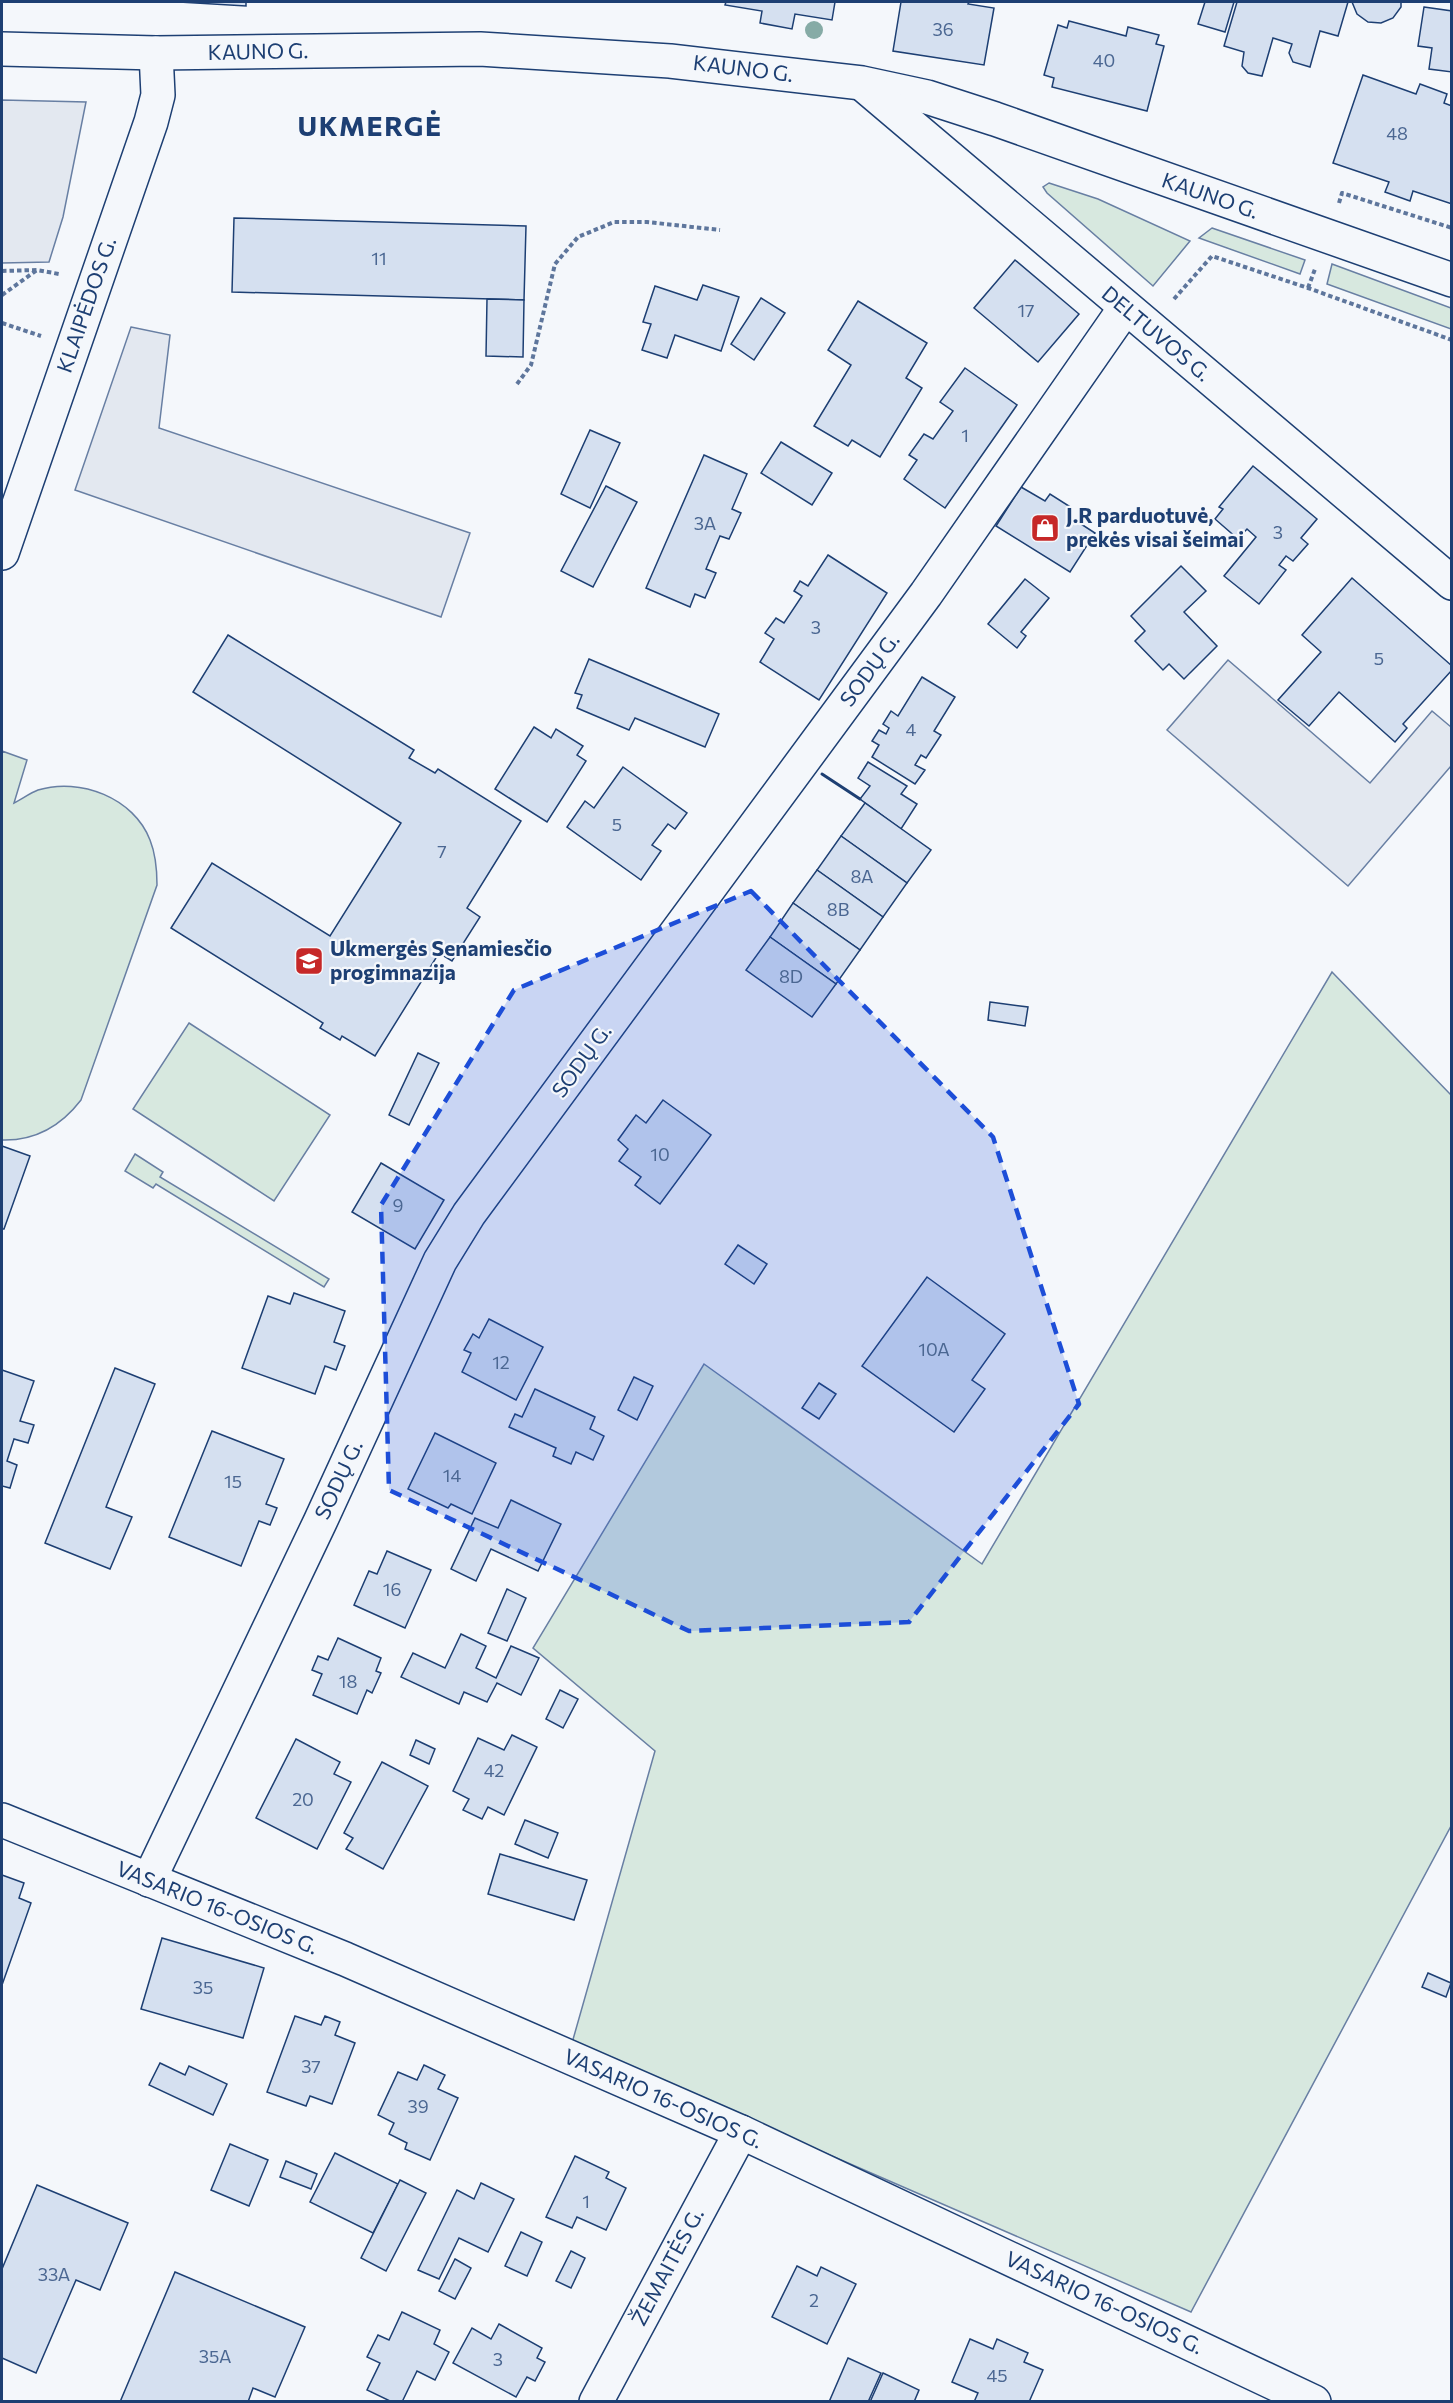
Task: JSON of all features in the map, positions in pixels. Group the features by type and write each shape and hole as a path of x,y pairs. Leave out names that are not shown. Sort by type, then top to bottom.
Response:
{"street":[{"name":"KAUNO G.","path":"2,49 156,53 480,49 670,60 862,83 927,97 995,119 1452,280"},
{"name":"KLAIPĖDOS G.","path":"2,553 151,122 158,95 156,53"},
{"name":"DELTUVOS G.","path":"862,83 1452,583"},
{"name":"SODŲ G.","path":"149,1880 320,1522 440,1261 469,1214 926,594 1137,318"},
{"name":"VASARIO 16-OSIOS G.","path":"2,1820 345,1959 741,2132 1314,2402"},
{"name":"ŽEMAITĖS G.","path":"596,2402 741,2132"}],"path":[{"path":"517,384 531,365 555,264 578,237 614,222 648,222 720,230"},
{"path":"1137,318 1212,256 1452,340"},
{"path":"2,271 37,270 95,282"},
{"path":"2,295 37,270"}],"highlighted area":[{"path":"751,891 993,1137 1079,1404 909,1622 689,1631 389,1490 381,1205 514,990"}],"shaded area":[{"path":"2,100 86,102 63,217 49,262 2,263"},
{"path":"1049,183 1098,199 1190,241 1153,286 1047,193 1043,187"},
{"path":"1212,228 1305,260 1300,274 1199,238"},
{"path":"1332,264 1451,308 1451,329 1327,284"},
{"path":"131,327 170,335 159,428 470,533 441,617 75,490"},
{"path":"1228,660 1370,783 1432,711 1451,727 1451,766 1348,886 1167,730"},
{"path":"2,751 27,760 14,803 38,790 71,786 104,794 119,802 132,813 150,840 156,862 157,885 81,1100 65,1117 47,1130 37,1135 14,1140 2,1140"},
{"path":"1332,972 1451,1095 1451,1826 1191,2312 572,2043 655,1751 533,1648 704,1364 982,1564"},
{"path":"189,1023 330,1115 274,1201 133,1109"},
{"path":"135,1154 163,1172 160,1177 329,1279 324,1287 156,1184 153,1188 125,1171"}],"building":[{"path":"179,2 246,2 246,6"},
{"path":"726,2 835,2 832,20 795,14 792,29 760,23 762,11 725,5"},
{"path":"901,2 969,2 968,4 994,8 984,65 893,51"},
{"path":"1205,2 1234,2 1225,32 1198,24"},
{"path":"1237,2 1348,2 1338,36 1320,31 1310,67 1293,62 1289,53 1292,44 1273,38 1262,76 1248,73 1242,66 1244,52 1224,46"},
{"path":"1352,2 1401,2 1401,7 1393,18 1381,23 1368,22 1357,14"},
{"path":"1424,7 1452,11 1452,72 1429,69 1432,48 1418,46"},
{"path":"1069,21 1126,36 1128,27 1159,35 1156,44 1164,46 1147,111 1052,87 1054,78 1044,75 1058,25 1067,28"},
{"path":"1363,75 1416,94 1420,84 1447,94 1444,103 1452,106 1452,204 1413,191 1410,201 1385,192 1389,182 1333,163"},
{"path":"234,218 526,226 524,300 232,292"},
{"path":"1015,260 1079,314 1038,362 974,308"},
{"path":"703,285 739,297 721,351 675,335 667,358 642,350 651,324 643,322 655,286 697,300"},
{"path":"761,298 785,313 754,360 731,344"},
{"path":"487,299 524,300 523,357 486,356"},
{"path":"858,301 927,343 906,378 922,388 880,457 852,440 848,446 814,426 851,365 828,350"},
{"path":"965,368 1017,405 945,508 904,479 917,460 909,455 924,434 933,439 953,411 940,402"},
{"path":"590,430 620,443 590,508 561,494"},
{"path":"781,442 832,473 812,505 761,473"},
{"path":"704,455 747,474 732,509 741,513 729,539 720,536 706,569 716,573 705,598 695,594 690,607 646,588"},
{"path":"1253,466 1317,519 1301,538 1308,544 1293,561 1286,556 1279,565 1286,570 1259,604 1224,576 1256,537 1247,529 1238,539 1215,519 1223,509 1219,507"},
{"path":"606,486 637,502 593,587 561,571"},
{"path":"1021,487 1045,501 1050,494 1072,508 1067,515 1095,533 1070,572 996,526"},
{"path":"828,555 887,593 819,700 760,662 774,639 765,633 776,618 784,623 802,596 794,591 800,581 808,586"},
{"path":"1181,566 1206,591 1184,612 1217,646 1184,679 1169,664 1163,670 1135,641 1145,631 1131,616"},
{"path":"1352,578 1452,666 1452,670 1403,724 1407,728 1395,742 1339,692 1309,726 1278,700 1321,652 1302,635"},
{"path":"1025,579 1049,598 1021,632 1026,636 1017,648 988,624"},
{"path":"228,635 414,750 409,758 435,773 438,769 521,821 467,908 480,917 452,961 439,953 375,1056 342,1036 340,1040 320,1028 323,1023 171,928 212,863 330,936 401,823 193,692"},
{"path":"589,659 719,714 705,747 635,718 629,730 577,708 582,695 575,693"},
{"path":"922,677 955,697 934,731 941,735 926,758 921,755 915,765 925,770 915,784 872,757 879,745 872,741 879,730 886,734 889,728 883,724 891,711 898,716"},
{"path":"534,727 551,738 556,729 583,746 577,755 586,761 547,822 495,789"},
{"path":"868,762 907,786 901,794 917,804 901,829 860,799 870,786 858,778"},
{"path":"623,767 687,813 675,829 668,824 652,845 661,851 641,880 567,827 585,801 594,808"},
{"path":"865,803 931,850 907,883 841,836"},
{"path":"841,836 907,883 883,917 817,870"},
{"path":"817,870 883,917 860,950 793,903"},
{"path":"793,903 860,950 836,984 770,937"},
{"path":"770,937 836,984 812,1017 746,970"},
{"path":"990,1002 1028,1007 1025,1026 988,1020"},
{"path":"418,1053 439,1063 409,1125 389,1115"},
{"path":"663,1100 711,1135 660,1204 635,1185 641,1177 619,1161 628,1149 618,1140 636,1115 646,1123"},
{"path":"2,1146 30,1156 4,1229 2,1229"},
{"path":"381,1163 444,1200 415,1249 352,1212"},
{"path":"738,1245 767,1264 754,1284 725,1264"},
{"path":"927,1277 1005,1334 972,1380 985,1389 954,1432 862,1366"},
{"path":"294,1293 345,1311 334,1342 345,1346 336,1370 325,1366 315,1394 242,1368 268,1296 290,1304"},
{"path":"489,1319 543,1347 516,1400 462,1372 471,1353 464,1350 473,1334 479,1338"},
{"path":"115,1368 155,1384 106,1507 132,1517 110,1569 45,1543"},
{"path":"2,1370 34,1381 20,1421 34,1425 28,1443 14,1439 7,1461 17,1465 10,1488 2,1486"},
{"path":"634,1377 653,1386 637,1420 618,1410"},
{"path":"819,1383 836,1394 819,1419 802,1408"},
{"path":"535,1389 595,1417 590,1429 604,1436 593,1460 576,1452 571,1464 553,1456 556,1448 509,1427 515,1414 522,1417"},
{"path":"212,1431 284,1459 266,1504 277,1508 270,1525 259,1521 241,1566 169,1537"},
{"path":"435,1433 496,1463 472,1514 451,1504 448,1508 408,1489"},
{"path":"511,1500 561,1524 538,1571 491,1549 476,1581 451,1569 475,1518 498,1528"},
{"path":"387,1551 431,1570 405,1628 354,1605 369,1571 377,1574"},
{"path":"507,1589 526,1598 507,1641 488,1633"},
{"path":"461,1634 486,1646 476,1668 496,1678 511,1646 539,1658 521,1695 497,1683 487,1702 464,1692 459,1704 401,1677 413,1653 445,1668"},
{"path":"338,1638 381,1658 376,1671 381,1673 372,1693 367,1690 357,1714 313,1695 322,1674 312,1670 318,1656 328,1660"},
{"path":"560,1690 578,1699 563,1728 546,1719"},
{"path":"512,1735 537,1747 504,1815 488,1807 482,1819 463,1810 469,1799 453,1791 478,1738 504,1750"},
{"path":"296,1739 340,1762 334,1774 351,1782 317,1849 256,1818"},
{"path":"416,1740 435,1749 429,1764 410,1755"},
{"path":"382,1762 428,1786 383,1869 346,1849 353,1838 344,1833"},
{"path":"525,1820 558,1833 548,1858 515,1844"},
{"path":"500,1854 587,1880 574,1920 488,1894"},
{"path":"2,1875 24,1883 19,1898 31,1903 2,1985"},
{"path":"162,1938 264,1968 243,2038 141,2009"},
{"path":"1428,1973 1451,1983 1446,1997 1422,1987"},
{"path":"295,2016 321,2025 325,2016 340,2022 335,2035 355,2043 332,2104 310,2096 306,2106 267,2092"},
{"path":"160,2063 185,2075 189,2066 227,2084 213,2115 149,2085"},
{"path":"424,2065 445,2075 438,2089 458,2098 430,2160 405,2149 407,2143 389,2134 394,2123 378,2115 398,2072 417,2080"},
{"path":"230,2144 268,2160 249,2206 211,2190"},
{"path":"335,2153 398,2184 373,2233 310,2202"},
{"path":"575,2156 609,2172 606,2178 626,2188 606,2230 577,2217 572,2228 546,2217"},
{"path":"286,2161 317,2174 311,2189 280,2177"},
{"path":"400,2180 426,2193 386,2271 361,2258"},
{"path":"481,2183 514,2199 488,2252 459,2238 439,2279 418,2270 457,2190 474,2199"},
{"path":"37,2185 128,2223 100,2290 76,2280 36,2373 2,2358 2,2269"},
{"path":"521,2232 542,2242 527,2276 505,2266"},
{"path":"571,2251 585,2258 571,2288 556,2281"},
{"path":"455,2259 471,2268 455,2299 439,2291"},
{"path":"797,2266 817,2276 821,2267 856,2284 827,2344 772,2317"},
{"path":"175,2272 305,2327 275,2397 253,2388 248,2402 120,2402"},
{"path":"402,2312 440,2330 434,2344 449,2352 435,2380 417,2371 402,2402 392,2402 367,2390 380,2363 367,2357 378,2335 389,2340"},
{"path":"499,2324 542,2348 537,2358 545,2362 535,2381 527,2377 516,2397 453,2363 472,2328 491,2339"},
{"path":"970,2339 993,2349 997,2339 1028,2353 1024,2362 1043,2370 1029,2402 974,2402 978,2393 952,2382"},
{"path":"848,2358 881,2373 868,2402 829,2402"},
{"path":"883,2373 919,2390 914,2402 870,2402"}],"wall":[{"path":"822,774 860,799"}],"place":[{"name":"J.R parduotuvė, prekės visai šeimai","path":"1045,528"},
{"name":"Ukmergės Senamiesčio progimnazija","path":"309,961"}],"district":[{"name":"UKMERGĖ","path":"370,127"}]}
